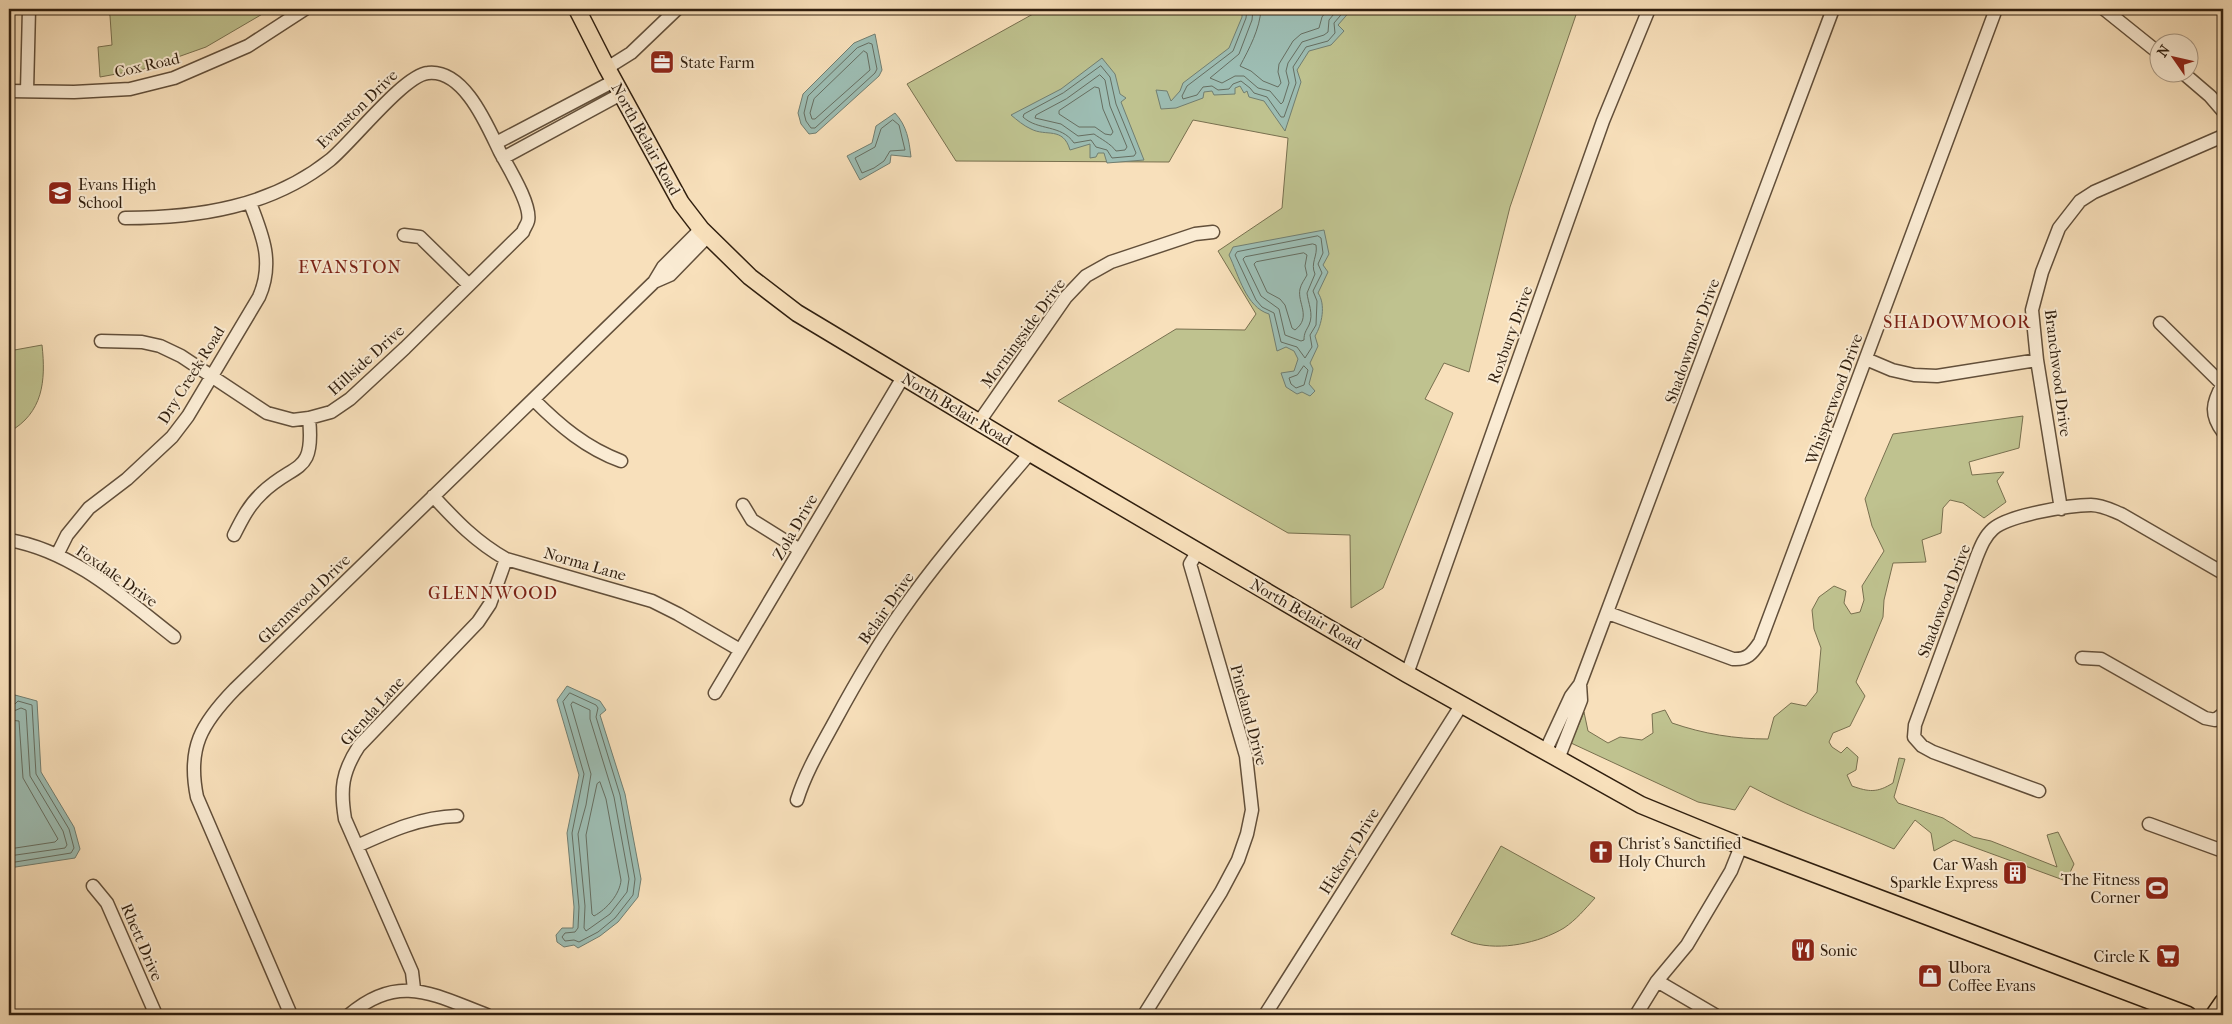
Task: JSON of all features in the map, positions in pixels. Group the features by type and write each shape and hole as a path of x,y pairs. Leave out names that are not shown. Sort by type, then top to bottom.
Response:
{"main road":[{"name":"North Belair Road","path":"578,9 614,81 681,203 705,232 750,277 797,312 1030,453 1407,674 1641,805 1741,846 2188,1015"},
{"path":"2144,999 2156,1015"},
{"path":"2214,1015 2223,1002"}],"street":[{"path":"27,91 29,9"},
{"name":"Cox Road","path":"9,91 74,92 130,89 174,78 248,46 305,9"},
{"path":"503,158 614,81 631,53 676,9"},
{"name":"Roxbury Drive","path":"1407,674 1603,122 1648,9"},
{"name":"Shadowmoor Drive","path":"1552,756 1567,719 1581,700 1580,684 1833,9"},
{"name":"Whisperwood Drive","path":"1608,613 1733,659 1744,660 1760,642 1996,9"},
{"path":"2104,9 2150,46"},
{"name":"Evanston Drive","path":"126,218 168,218 196,215 250,203 306,177 330,160 355,137 405,84 412,78 427,73 440,74 453,79 463,87 503,158"},
{"path":"496,143 614,81"},
{"path":"2194,82 2210,96 2223,111"},
{"name":"Branchwood Drive","path":"2061,509 2037,360 2032,310 2036,292 2059,228 2069,212 2080,201 2094,192 2223,136"},
{"name":"Hillside Drive","path":"101,341 142,342 160,346 181,356 267,413 293,420 330,412 350,399 405,348 523,232 528,221 528,207 503,158"},
{"name":"Dry Creek Road","path":"57,556 67,535 89,508 127,479 172,437 188,416 259,297 265,283 267,266 263,241 250,203"},
{"name":"Glennwood Drive","path":"291,1015 197,797 194,763 197,743 205,724 218,706 654,282 670,275 705,232"},
{"name":"Morningside Drive","path":"979,422 1066,297 1086,276 1111,262 1195,234 1213,232"},
{"path":"404,235 420,237 468,284"},
{"path":"2160,323 2223,384 2216,398 2214,414 2214,420 2223,432"},
{"path":"1866,358 1892,370 1914,375 1937,376 2037,360"},
{"name":"Zola Drive","path":"715,693 903,377"},
{"path":"534,400 559,425 580,441 602,454 621,461"},
{"path":"234,535 253,502 274,482 295,470 310,452 309,418"},
{"name":"Belair Drive","path":"797,800 803,780 875,651 896,618 939,561 1030,453"},
{"name":"Norma Lane","path":"433,496 466,532 486,548 506,559 652,601 740,650"},
{"path":"743,505 752,520 800,550"},
{"name":"Shadowood Drive","path":"2039,791 1933,752 1922,746 1914,737 1915,725 1984,540 1993,529 2006,521 2061,509 2091,505 2107,508 2121,514 2223,573"},
{"name":"Foxdale Drive","path":"9,540 57,556 100,580 174,637"},
{"name":"Pineland Drive","path":"1144,1015 1221,892 1238,860 1247,834 1252,810 1246,756 1190,564 1198,551"},
{"name":"Glenda Lane","path":"414,989 412,972 345,819 342,799 343,779 348,762 359,746 478,622 490,604 506,559"},
{"path":"2082,658 2101,659 2200,716 2215,720 2223,714"},
{"name":"Hickory Drive","path":"1265,1015 1462,704"},
{"path":"357,846 408,824 438,817 458,816"},
{"path":"2149,824 2223,851"},
{"path":"1636,1015 1657,980 1687,945 1731,871 1741,846"},
{"name":"Rhett Drive","path":"93,886 107,903 156,1015"},
{"path":"1657,980 1715,1015"},
{"path":"349,1015 369,1001 387,993 414,989 430,993 487,1015"}],"green space":[{"path":"108,9 271,9 206,47 144,69 100,77 98,47 112,45"},
{"path":"1042,9 1578,9 1510,207 1469,372 1444,363 1425,399 1453,413 1383,588 1351,608 1350,535 1288,533 1058,401 1176,329 1245,330 1256,314 1218,251 1282,208 1288,138 1193,120 1169,162 956,161 907,84"},
{"path":"42,345 43,371 40,395 29,415 9,432 9,351"},
{"path":"2023,416 2019,448 1969,462 1972,475 2004,472 1997,481 2006,502 1984,518 1963,503 1950,500 1943,508 1941,533 1922,540 1926,562 1893,563 1884,600 1883,617 1856,682 1865,696 1850,726 1833,733 1829,742 1832,747 1841,753 1847,747 1858,757 1856,770 1847,775 1852,786 1863,789 1882,789 1893,783 1899,758 1905,759 1894,797 1898,803 1943,818 1973,837 1991,841 2057,867 2047,835 2058,832 2074,864 2066,881 1954,840 1934,851 1931,833 1915,820 1894,849 1803,811 1750,786 1735,810 1698,802 1571,743 1584,712 1588,731 1608,743 1620,737 1642,740 1653,733 1652,714 1665,710 1672,723 1684,727 1720,735 1768,739 1774,717 1791,703 1806,706 1817,692 1821,648 1814,629 1812,610 1819,597 1834,586 1846,591 1844,603 1851,614 1860,612 1864,600 1862,586 1884,551 1872,526 1865,499 1893,434"},
{"path":"1501,846 1595,898 1564,928 1543,938 1520,944 1508,946 1484,945 1470,942 1451,934"}],"water":[{"path":"1242,9 1331,9 1336,11 1352,9 1338,25 1344,31 1331,45 1309,51 1297,70 1301,82 1285,131 1264,101 1249,97 1247,91 1244,93 1240,86 1235,88 1235,94 1214,95 1212,91 1204,92 1203,98 1176,108 1161,109 1156,90 1167,91 1171,101 1180,91 1183,83 1229,48 1242,17"},
{"path":"875,34 882,70 879,76 816,133 809,134 801,124 798,113 803,94 854,43"},
{"path":"1102,58 1115,74 1120,94 1126,98 1121,102 1144,160 1107,163 1104,153 1098,153 1096,157 1090,158 1090,144 1070,150 1067,143 1059,135 1031,129 1011,115 1061,89"},
{"path":"895,113 905,128 911,157 891,155 890,163 860,180 847,156 872,143 876,126"},
{"path":"1324,230 1329,254 1323,265 1328,272 1318,293 1322,303 1322,314 1320,326 1315,336 1318,346 1310,363 1313,369 1309,384 1315,391 1310,396 1302,392 1297,394 1286,387 1281,373 1294,371 1298,359 1294,351 1286,347 1277,351 1269,314 1254,305 1249,298 1229,255 1233,247"},
{"path":"567,686 600,701 606,710 600,715 625,794 641,879 638,897 618,922 600,936 578,948 574,945 564,947 557,942 556,935 562,928 573,928 574,907 567,833 579,775 557,700"},
{"path":"15,695 37,701 41,772 74,827 80,849 75,858 9,868 9,705"}],"place":[{"name":"State Farm","path":"662,62"},
{"name":"Evans High School","path":"60,193"},
{"name":"Christ's Sanctified Holy Church","path":"1601,852"},
{"name":"Car Wash Sparkle Express","path":"2015,873"},
{"name":"The Fitness Corner","path":"2157,888"},
{"name":"Sonic","path":"1803,950"},
{"name":"Circle K","path":"2168,956"},
{"name":"Ubora Coffee Evans","path":"1930,976"}],"district":[{"name":"EVANSTON","path":"350,267"},
{"name":"SHADOWMOOR","path":"1957,322"},
{"name":"GLENNWOOD","path":"493,593"}]}
